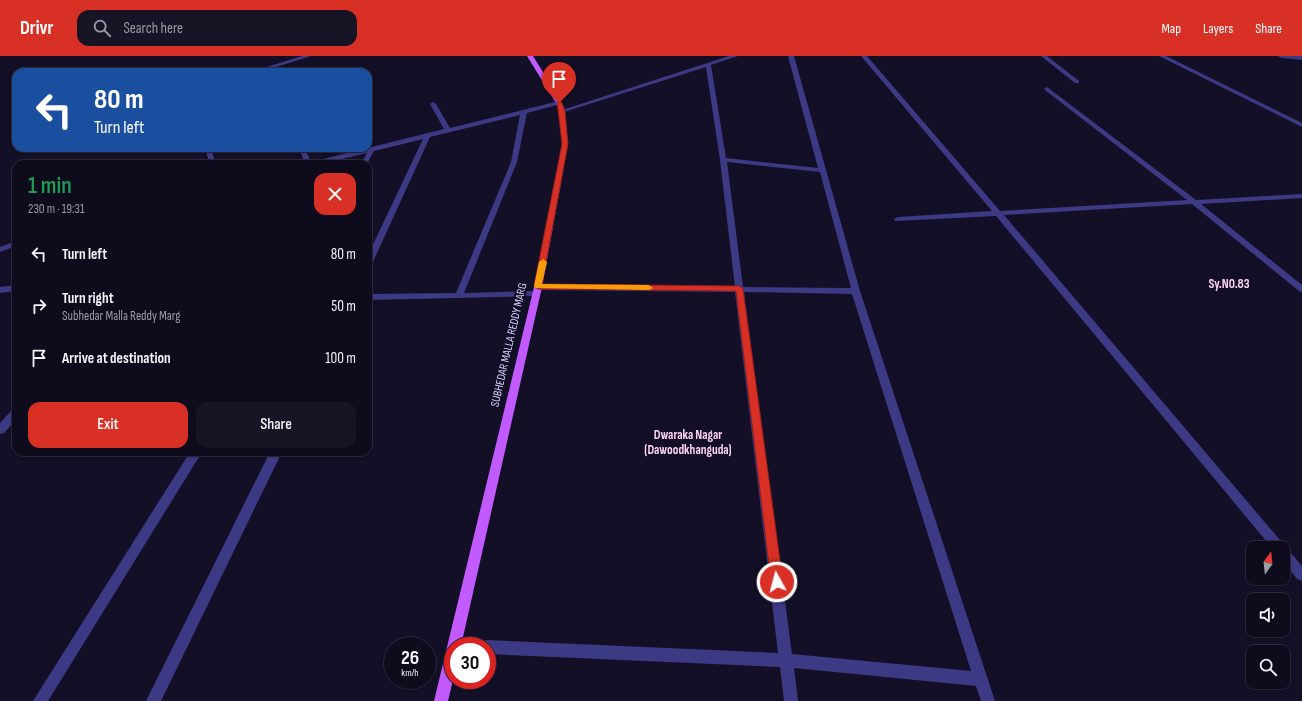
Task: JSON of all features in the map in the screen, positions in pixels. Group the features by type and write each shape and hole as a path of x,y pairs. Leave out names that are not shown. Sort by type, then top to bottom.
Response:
{"main road":[{"name":"SUBHEDAR MALLA REDDY MARG","path":"456,637 537,290 565,144 561,107 530,56"},
{"path":"441,701 444,688"}],"street":[{"path":"268,68 308,56"},
{"path":"372,149 524,111 561,107 735,56"},
{"path":"790,56 856,291 988,701"},
{"path":"864,56 1274,541"},
{"path":"1044,56 1077,82"},
{"path":"1162,56 1302,125"},
{"path":"1281,56 1302,58"},
{"path":"708,65 723,160 791,701"},
{"path":"1047,89 1194,202 1302,289"},
{"path":"433,104 448,130"},
{"path":"459,295 514,162 524,111"},
{"path":"372,255 428,135"},
{"path":"209,152 212,160"},
{"path":"329,160 360,152"},
{"path":"723,160 822,170"},
{"path":"898,219 1302,196"},
{"path":"0,250 12,246"},
{"path":"0,290 12,288"},
{"path":"372,297 459,295 537,290 739,289 856,291"},
{"path":"0,430 12,417"},
{"path":"40,701 193,456"},
{"path":"154,701 274,456"},
{"path":"1290,560 1302,575"},
{"path":"496,647 787,660 982,679"}],"slow traffic":[{"path":"543,262 538,286 649,288"}],"district":[{"name":"Sy.N0.83","path":"1229,284"},
{"name":"Dwaraka Nagar (Dawoodkhanguda)","path":"688,442"}],"route":[{"path":"559,103 562,111 565,144 538,286 739,289 777,582"}]}
